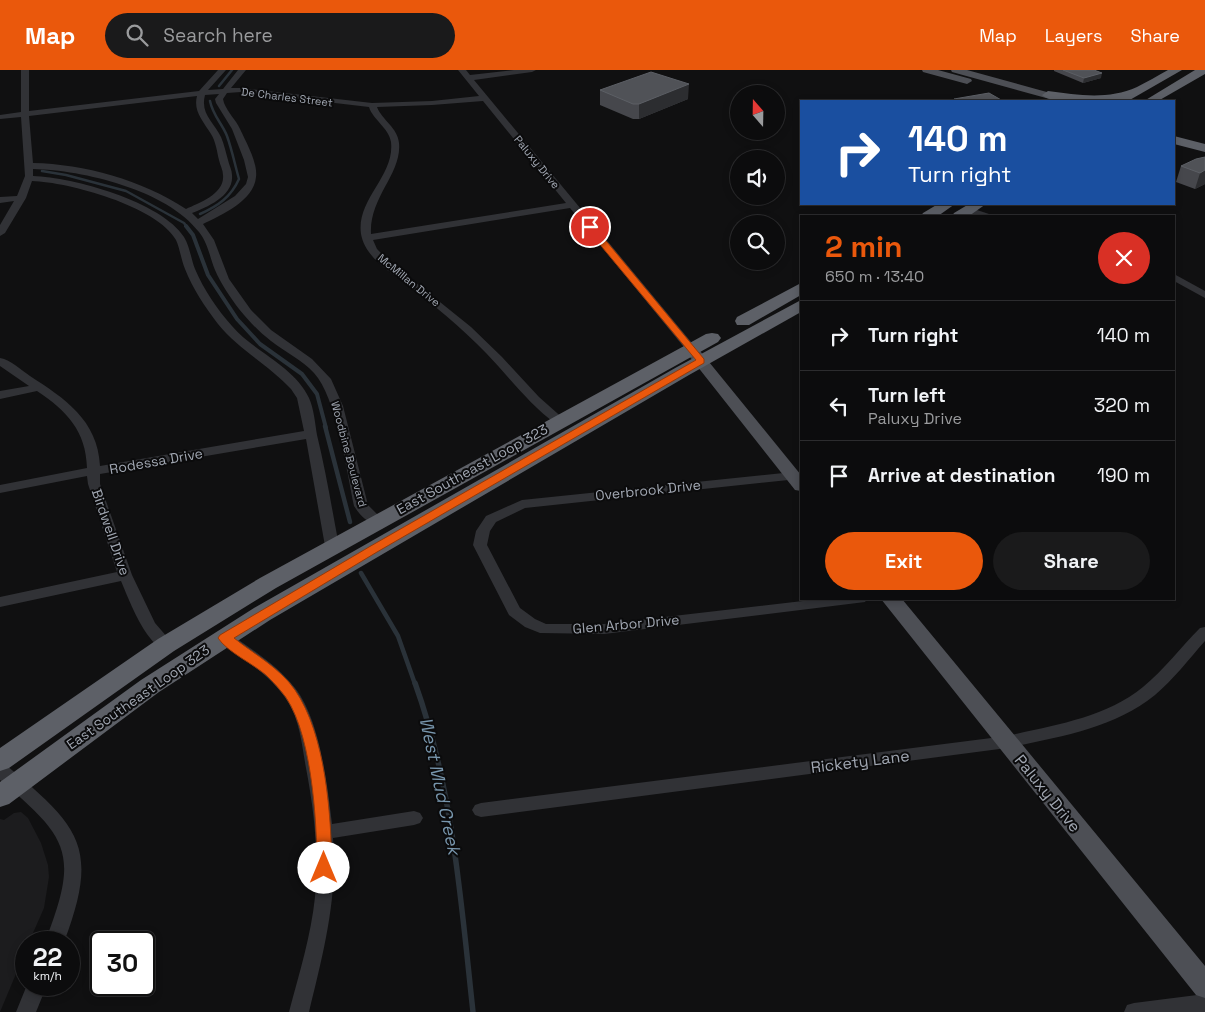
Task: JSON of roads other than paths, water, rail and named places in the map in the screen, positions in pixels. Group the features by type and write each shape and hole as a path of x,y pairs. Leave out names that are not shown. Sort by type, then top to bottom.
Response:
{"highway":[{"path":"1121,100 1176,70"},
{"path":"1152,100 1203,70"},
{"path":"1038,99 1100,100 1137,91"},
{"path":"1175,129 1205,139"},
{"path":"1175,140 1205,148"},
{"path":"930,215 946,205"},
{"name":"East Southeast Loop 323","path":"8,790 150,686 224,638 696,355 800,289"},
{"name":"East Southeast Loop 323","path":"0,760 166,645 332,546 560,421 800,305"}],"main road":[{"path":"927,70 1038,99 1054,100"},
{"path":"956,70 1038,99"},
{"name":"Paluxy Drive","path":"696,355 797,481"},
{"name":"Paluxy Drive","path":"892,600 1205,986"}],"street":[{"path":"0,233 21,198 28,178 25,70"},
{"path":"185,213 207,203 219,194 226,185 228,176 217,137 201,112 199,99 202,92 222,70"},
{"path":"197,223 236,200 245,192 252,178 236,129 220,106 219,99 242,70"},
{"name":"Paluxy Drive","path":"462,70 696,355"},
{"path":"468,78 532,70"},
{"name":"De Charles Street","path":"0,117 202,92 224,91 266,92 372,105 432,103 485,98"},
{"path":"372,105 374,113 390,131 395,142 394,154 364,224 367,238 572,205"},
{"name":"Woodbine Boulevard","path":"29,166 46,166 121,182 148,193 185,213 197,223 208,239 224,279 256,323 318,370 328,381 338,407 361,506 377,521"},
{"path":"28,178 52,179 103,192 138,208 170,227 182,242 191,271 202,293 227,328 245,346 284,375 299,390 305,405 332,546"},
{"path":"0,200 21,198"},
{"path":"968,210 983,215"},
{"name":"McMillan Drive","path":"367,238 379,256 458,319 499,360 543,410 560,421"},
{"path":"1175,277 1205,295"},
{"name":"Birdwell Drive","path":"0,361 60,401 80,422 93,451 94,484 125,575 149,626 166,645"},
{"path":"0,394 41,387"},
{"name":"Rodessa Drive","path":"0,489 311,434"},
{"name":"Overbrook Drive","path":"505,512 522,504 540,501 797,481"},
{"name":"Glen Arbor Drive","path":"505,512 491,519 483,531 480,544 514,611 530,623 545,629 604,629 851,600"},
{"path":"0,602 125,575"},
{"name":"Rickety Lane","path":"481,810 1007,742 1082,725 1126,707 1150,690 1205,632"},
{"path":"224,638 271,672 290,692 309,738 320,794 324,832 324,896 300,1012"},
{"path":"0,770 8,790 43,806 60,824 72,851 74,871 72,891 59,931"},
{"path":"324,832 414,818"},
{"path":"26,1012 33,996"},
{"path":"1134,1012 1205,1003"}],"waterway":[{"path":"219,86 232,70"},
{"path":"200,214 213,208 223,200 232,191 239,179 227,136 213,111 210,101"},
{"path":"42,171 66,175 126,191 184,223 187,227"},
{"name":"West Mud Creek","path":"186,226 193,235 208,275 237,319 260,344 302,374 317,394 326,428"},
{"name":"West Mud Creek","path":"325,426 350,522"},
{"name":"West Mud Creek","path":"361,573 398,636 415,684"},
{"name":"West Mud Creek","path":"415,683 428,723 447,804 454,846 473,1012"}]}
